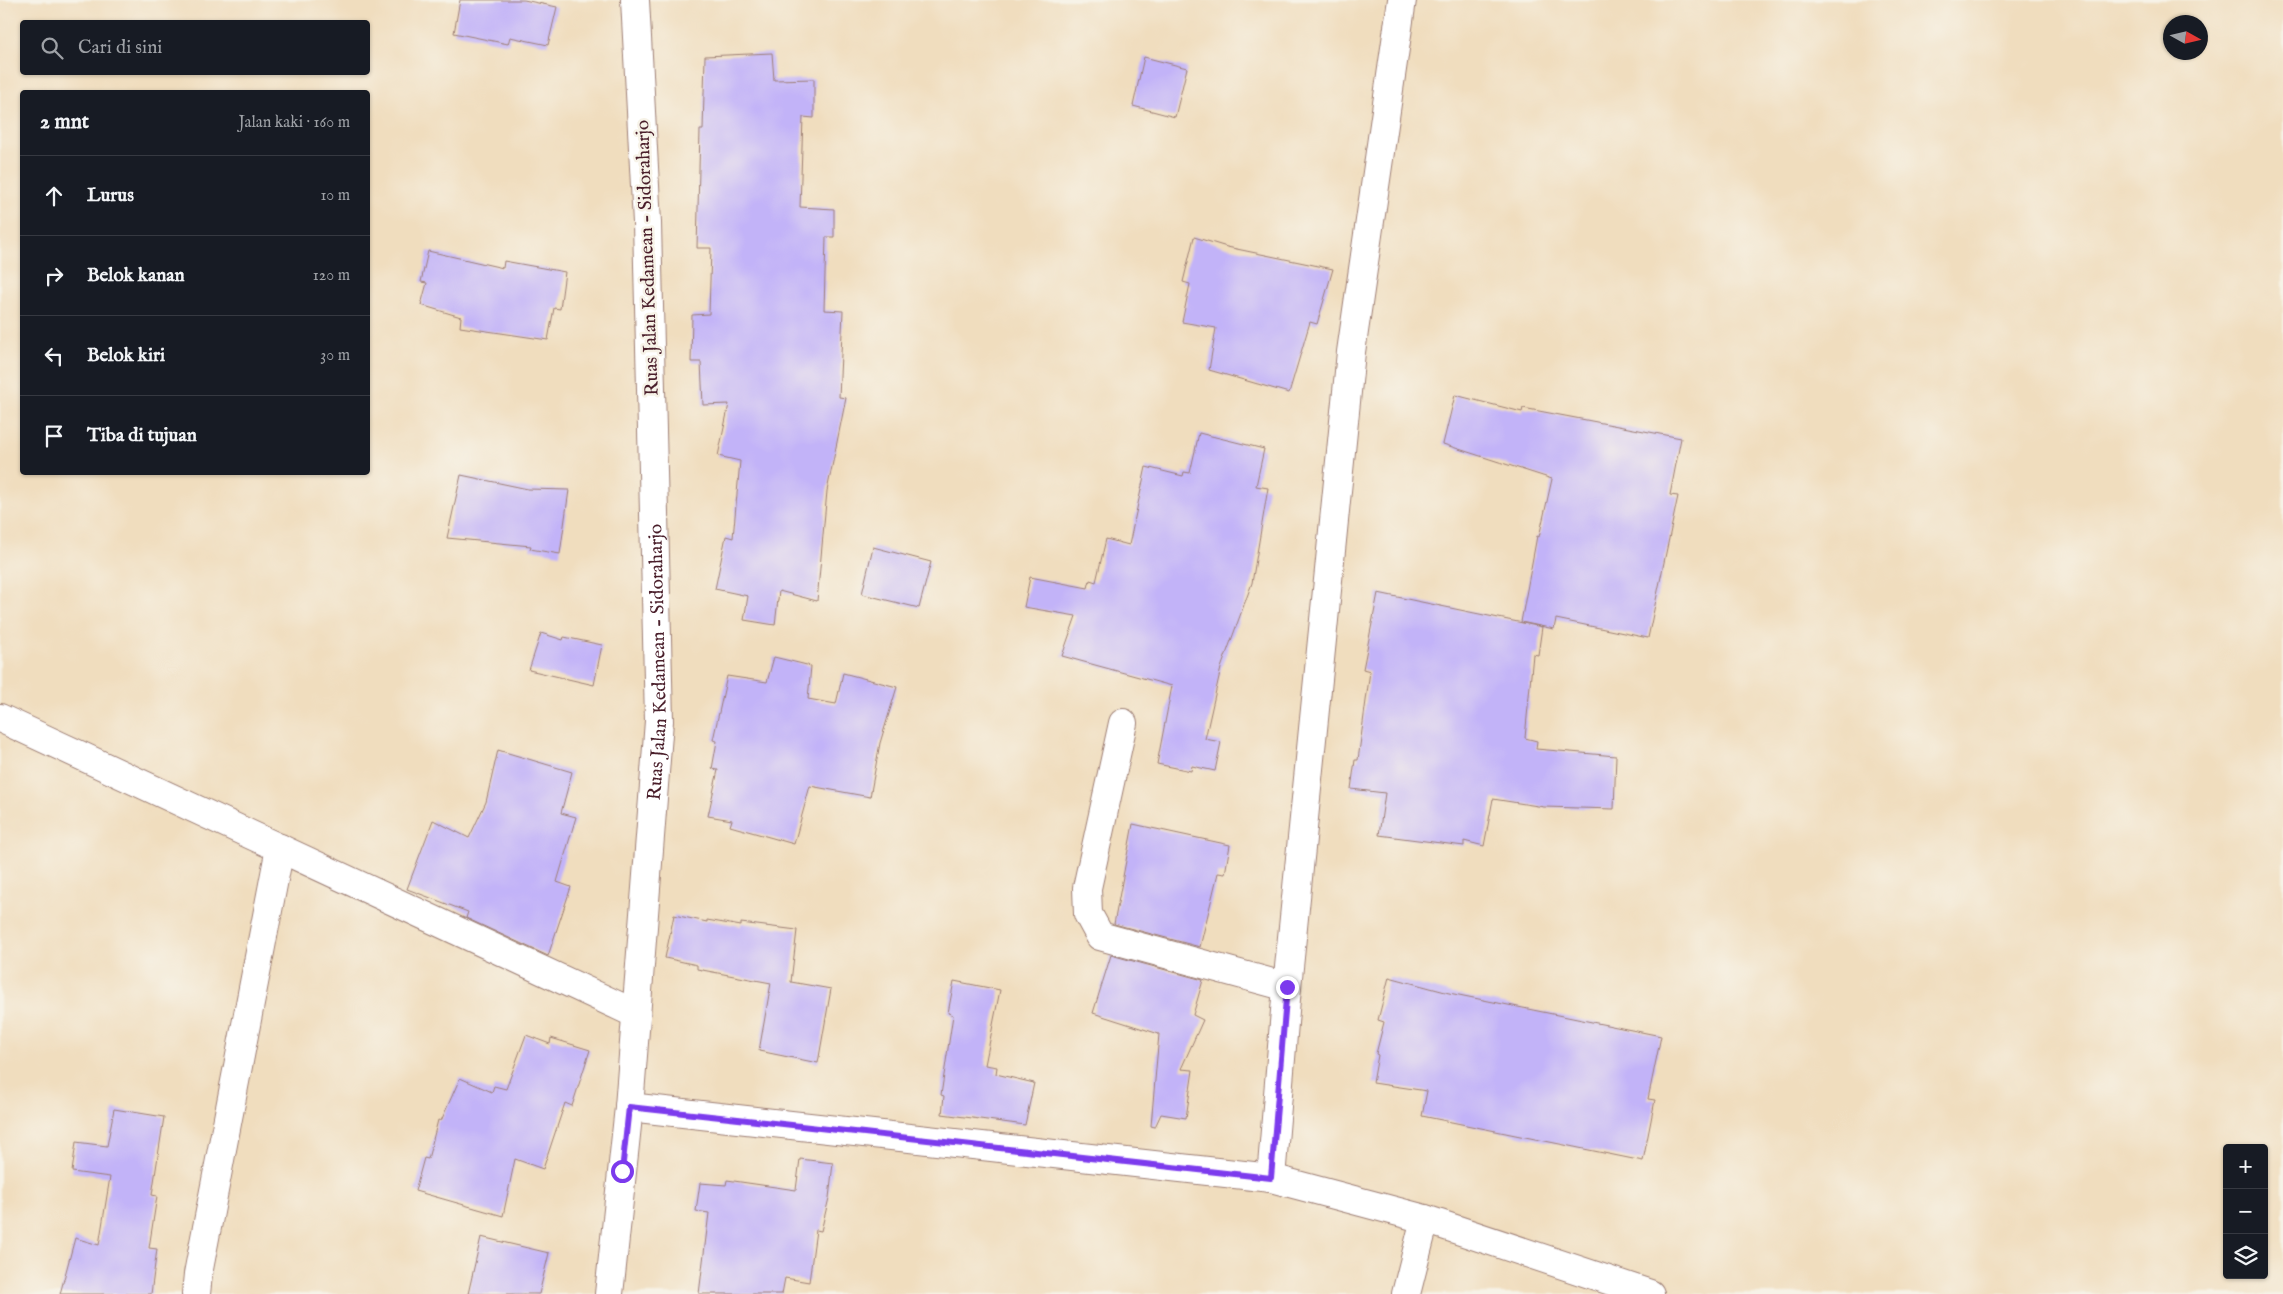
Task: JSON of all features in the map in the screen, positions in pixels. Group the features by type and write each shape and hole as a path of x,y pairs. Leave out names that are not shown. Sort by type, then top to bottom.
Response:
{"street":[{"name":"Ruas Jalan Kedamean - Sidoraharjo","path":"609,1294 629,1107 659,721 647,223 635,0"},
{"path":"1271,1178 1287,987 1351,352 1402,0"},
{"path":"0,718 636,1014"},
{"path":"1123,723 1087,888 1088,914 1100,936 1287,987"},
{"path":"196,1294 198,1274 280,848"},
{"path":"629,1107 1271,1178 1425,1219 1650,1294"},
{"path":"1406,1294 1425,1219"}],"building":[{"path":"460,0 524,0 557,7 548,45 510,37 508,44 454,33"},
{"path":"772,53 774,80 814,79 814,118 803,117 800,207 834,209 834,237 826,237 824,310 843,311 839,397 846,398 827,491 817,601 779,591 775,625 744,620 748,596 715,589 726,536 733,538 740,461 718,456 729,404 703,405 701,362 691,362 692,315 709,314 711,248 697,248 700,130 703,130 705,56"},
{"path":"1144,57 1187,68 1175,117 1133,106"},
{"path":"1194,237 1227,247 1333,269 1317,324 1310,322 1289,393 1209,370 1216,328 1182,322 1190,284 1183,282"},
{"path":"428,251 503,268 504,261 565,272 560,309 554,308 548,340 460,327 461,317 421,305 427,283 421,282"},
{"path":"1455,395 1522,412 1523,408 1681,438 1670,495 1678,496 1648,638 1556,619 1554,629 1521,622 1537,536 1539,537 1552,479 1443,444"},
{"path":"1199,433 1264,449 1256,486 1268,488 1252,583 1221,668 1205,739 1221,742 1215,771 1192,766 1191,771 1157,764 1172,686 1062,656 1076,616 1024,607 1030,577 1088,588 1090,580 1096,582 1106,539 1129,545 1146,467 1183,476 1184,472 1190,473"},
{"path":"461,475 528,489 569,490 560,554 530,549 531,546 447,538"},
{"path":"873,547 931,562 919,608 862,594"},
{"path":"1378,593 1542,627 1538,655 1533,654 1525,738 1537,741 1536,749 1616,756 1614,809 1544,807 1493,799 1484,846 1464,841 1464,846 1379,835 1385,793 1351,789 1355,760 1358,760 1370,671 1363,669"},
{"path":"541,633 563,640 564,637 602,645 594,685 529,670"},
{"path":"774,657 811,666 808,699 836,704 843,673 897,687 880,743 870,797 810,786 794,844 730,826 732,820 708,816 718,770 712,769 717,741 713,740 727,676 767,682"},
{"path":"498,750 572,772 561,813 576,817 557,882 571,887 548,956 466,918 468,912 407,889 433,820 469,838 486,802"},
{"path":"1133,824 1230,845 1225,874 1218,873 1200,947 1114,924"},
{"path":"674,915 707,922 707,920 741,926 741,923 797,930 791,982 831,989 818,1063 759,1051 771,983 697,969 697,965 665,958"},
{"path":"1111,955 1203,980 1193,1015 1203,1020 1181,1069 1193,1070 1186,1118 1161,1114 1155,1127 1151,1126 1159,1034 1093,1013"},
{"path":"1389,977 1449,993 1661,1036 1648,1099 1655,1100 1643,1161 1422,1116 1427,1091 1373,1083 1378,1055 1376,1054 1384,1022 1378,1020"},
{"path":"954,981 1000,990 985,1065 997,1067 996,1074 1034,1083 1025,1125 942,1114 944,1096 941,1095 953,1015 948,1013"},
{"path":"526,1035 550,1044 551,1038 590,1050 572,1106 565,1103 543,1169 515,1159 503,1216 415,1191 424,1158 428,1159 438,1120 441,1121 460,1078 492,1092 494,1086 506,1089"},
{"path":"114,1109 164,1117 152,1195 157,1196 149,1248 157,1249 151,1294 60,1294 75,1238 99,1245 110,1177 72,1172 76,1142 107,1146"},
{"path":"800,1159 833,1163 829,1198 821,1231 816,1230 809,1282 785,1278 782,1294 699,1294 709,1213 696,1211 700,1183 726,1185 727,1180 796,1190"},
{"path":"481,1237 549,1253 539,1294 468,1294"}],"route":[{"path":"622,1171 629,1107 1271,1178 1287,987"}]}
